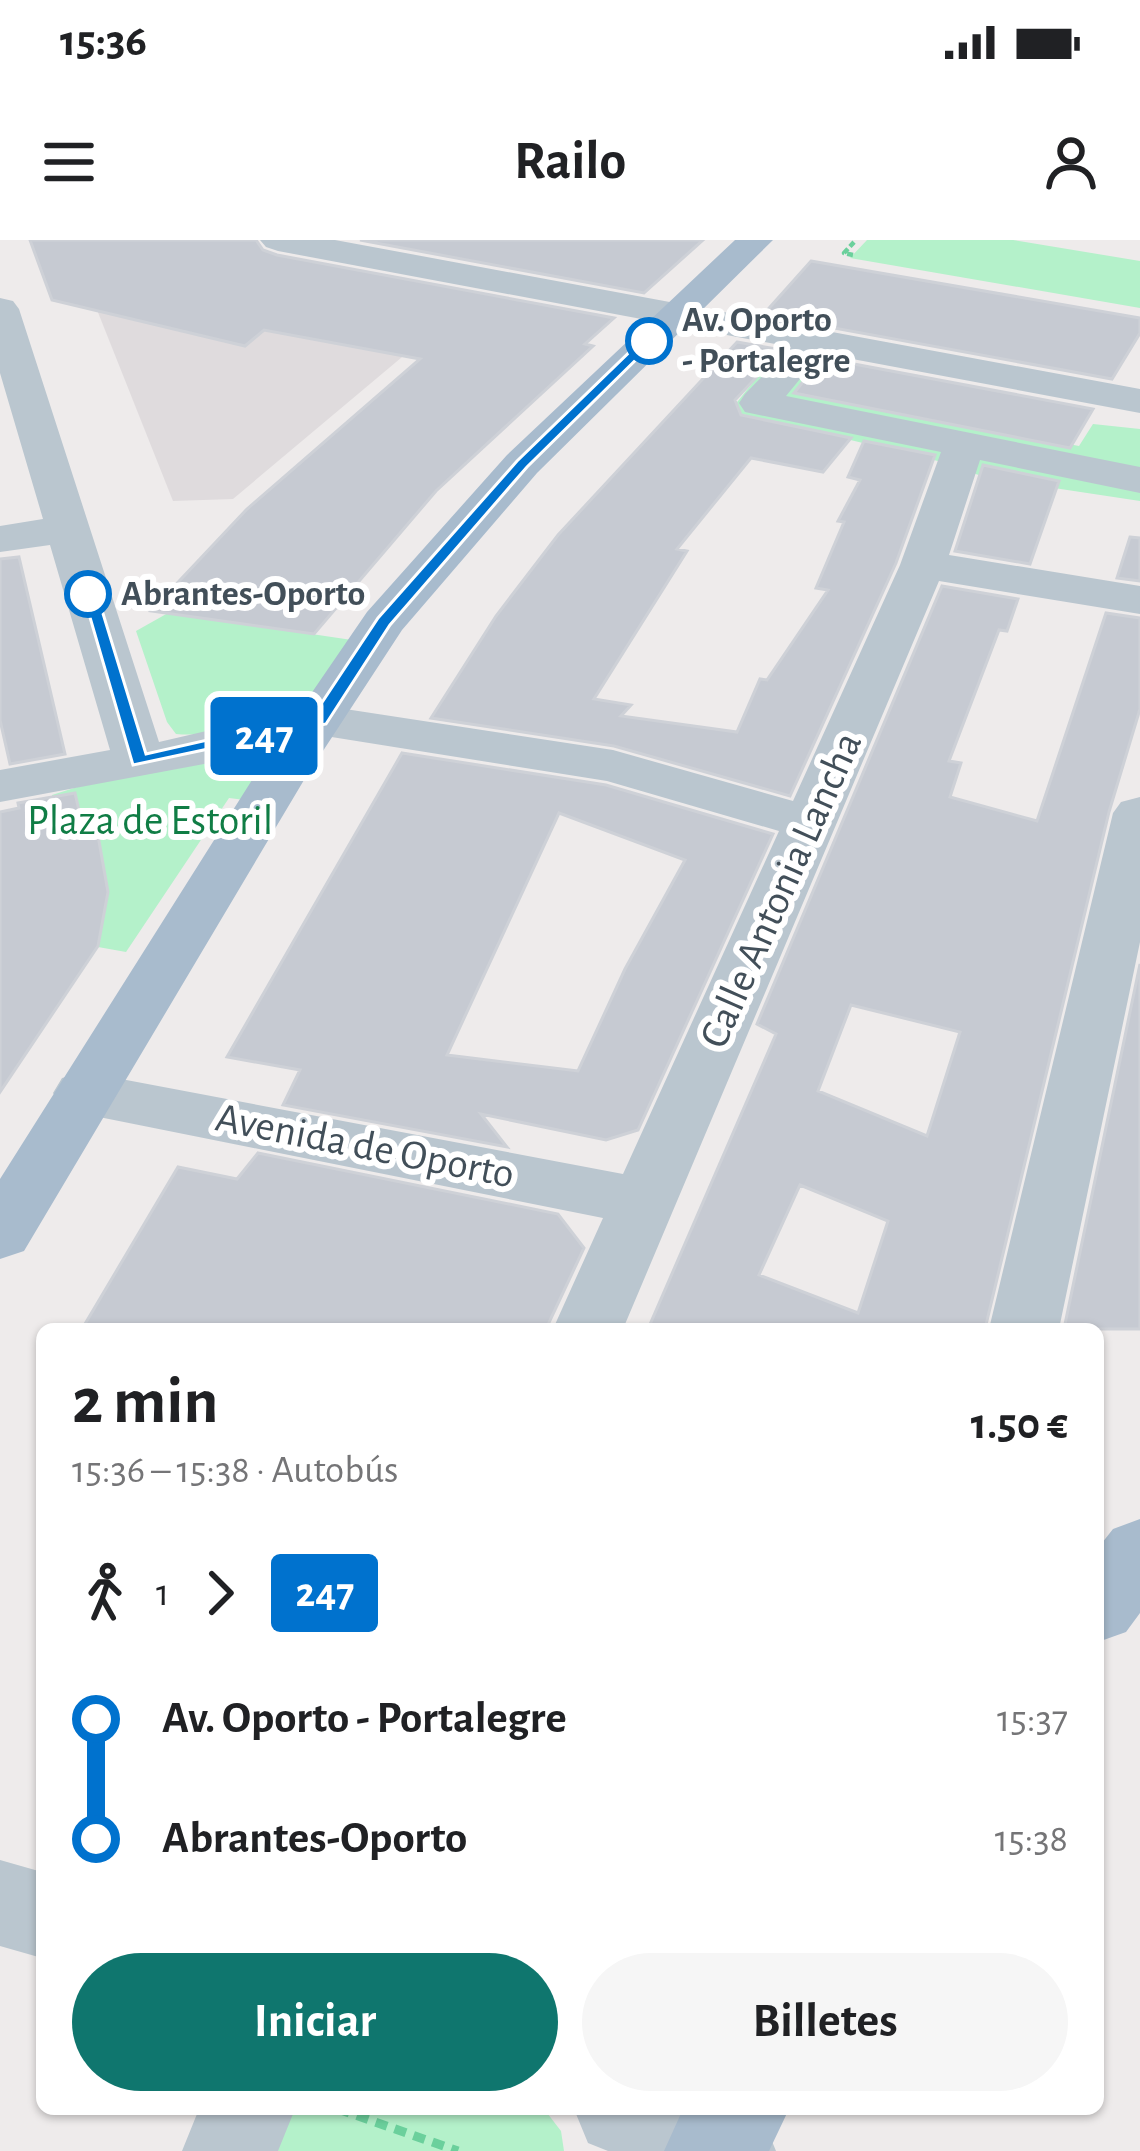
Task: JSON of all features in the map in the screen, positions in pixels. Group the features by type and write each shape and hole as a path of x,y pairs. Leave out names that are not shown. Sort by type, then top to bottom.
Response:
{"main road":[{"path":"0,1234 84,1093 384,622 522,464 755,240"},
{"path":"1104,1600 1140,1552"}],"street":[{"path":"278,240 1140,401"},
{"path":"0,309 139,761"},
{"path":"799,357 759,403 1140,480"},
{"name":"Calle Antonia Lancha","path":"591,1323 923,565 964,446"},
{"path":"0,539 68,529"},
{"path":"923,565 1140,600"},
{"path":"0,786 139,761 319,720 613,766 810,823"},
{"path":"1025,1323 1130,899 1140,813"},
{"name":"Avenida de Oporto","path":"84,1093 644,1202"},
{"path":"0,1903 36,1913"},
{"path":"230,2151 245,2115"},
{"path":"643,2115 725,2139"}],"path":[{"path":"854,255 844,253 856,240"},
{"path":"355,2115 458,2151"}],"shaded area":[{"path":"74,252 445,321 233,499 173,501"}],"green space":[{"path":"867,240 1013,240 1140,261 1140,308 850,258"},
{"path":"774,356 847,378 829,398 1079,446 1093,424 1140,429 1140,501 987,478 942,462 730,411"},
{"path":"168,613 352,640 318,688 294,711 244,729 176,734 167,722 136,631"},
{"name":"Plaza de Estoril","path":"279,743 245,800 229,798 126,952 98,947 108,892 97,831 61,837 52,795 146,765"},
{"path":"291,2115 549,2115 561,2131 564,2151 274,2151"}],"building":[{"path":"30,240 256,240 263,250 277,255 614,318 585,344 593,346 436,491 314,634 151,611 247,509 420,359 264,330 245,346 52,300"},
{"path":"360,240 703,240 644,293"},
{"path":"811,261 1140,318 1140,333 1112,379 763,315"},
{"path":"737,342 782,350 735,400 741,415 851,438 823,472 751,458 677,549 687,551 594,699 631,705 621,716 737,732 760,679 767,680 828,590 816,588 844,522 838,521 860,480 848,477 864,441 935,455 896,563 790,796 614,746 431,718 496,616 558,535"},
{"path":"822,358 1093,409 1070,448 794,393"},
{"path":"983,465 1059,481 1030,564 955,551"},
{"path":"1130,537 1140,538 1140,581 1117,578"},
{"path":"19,557 65,754 10,764 0,720 0,559"},
{"path":"942,586 1018,599 1007,631 999,630 949,761 961,763 950,797 1037,821 1106,613 1140,618 1140,709 1109,812 986,1323 651,1323 776,1034 757,1024","holes":["851,1005 960,1032 927,1136 818,1091","800,1185 888,1221 858,1313 759,1275"]},
{"path":"402,753 606,785 773,834 638,1130 606,1140 481,1114 507,1147 283,1105 300,1070 227,1057","holes":["559,813 685,860 625,969 578,1071 447,1055"]},
{"path":"75,793 84,832 97,830 108,892 98,946 0,1092 0,812 19,808 18,803"},
{"path":"1140,964 1140,1329 1065,1323"},
{"path":"258,1153 558,1214 584,1248 549,1323 86,1323 178,1167 237,1179"}],"bus line":[{"name":"247","path":"88,594 139,761 319,720 384,622 522,464 649,341"}],"place":[{"name":"Av. Oporto - Portalegre","path":"649,341"},
{"name":"Abrantes-Oporto","path":"88,594"}]}
